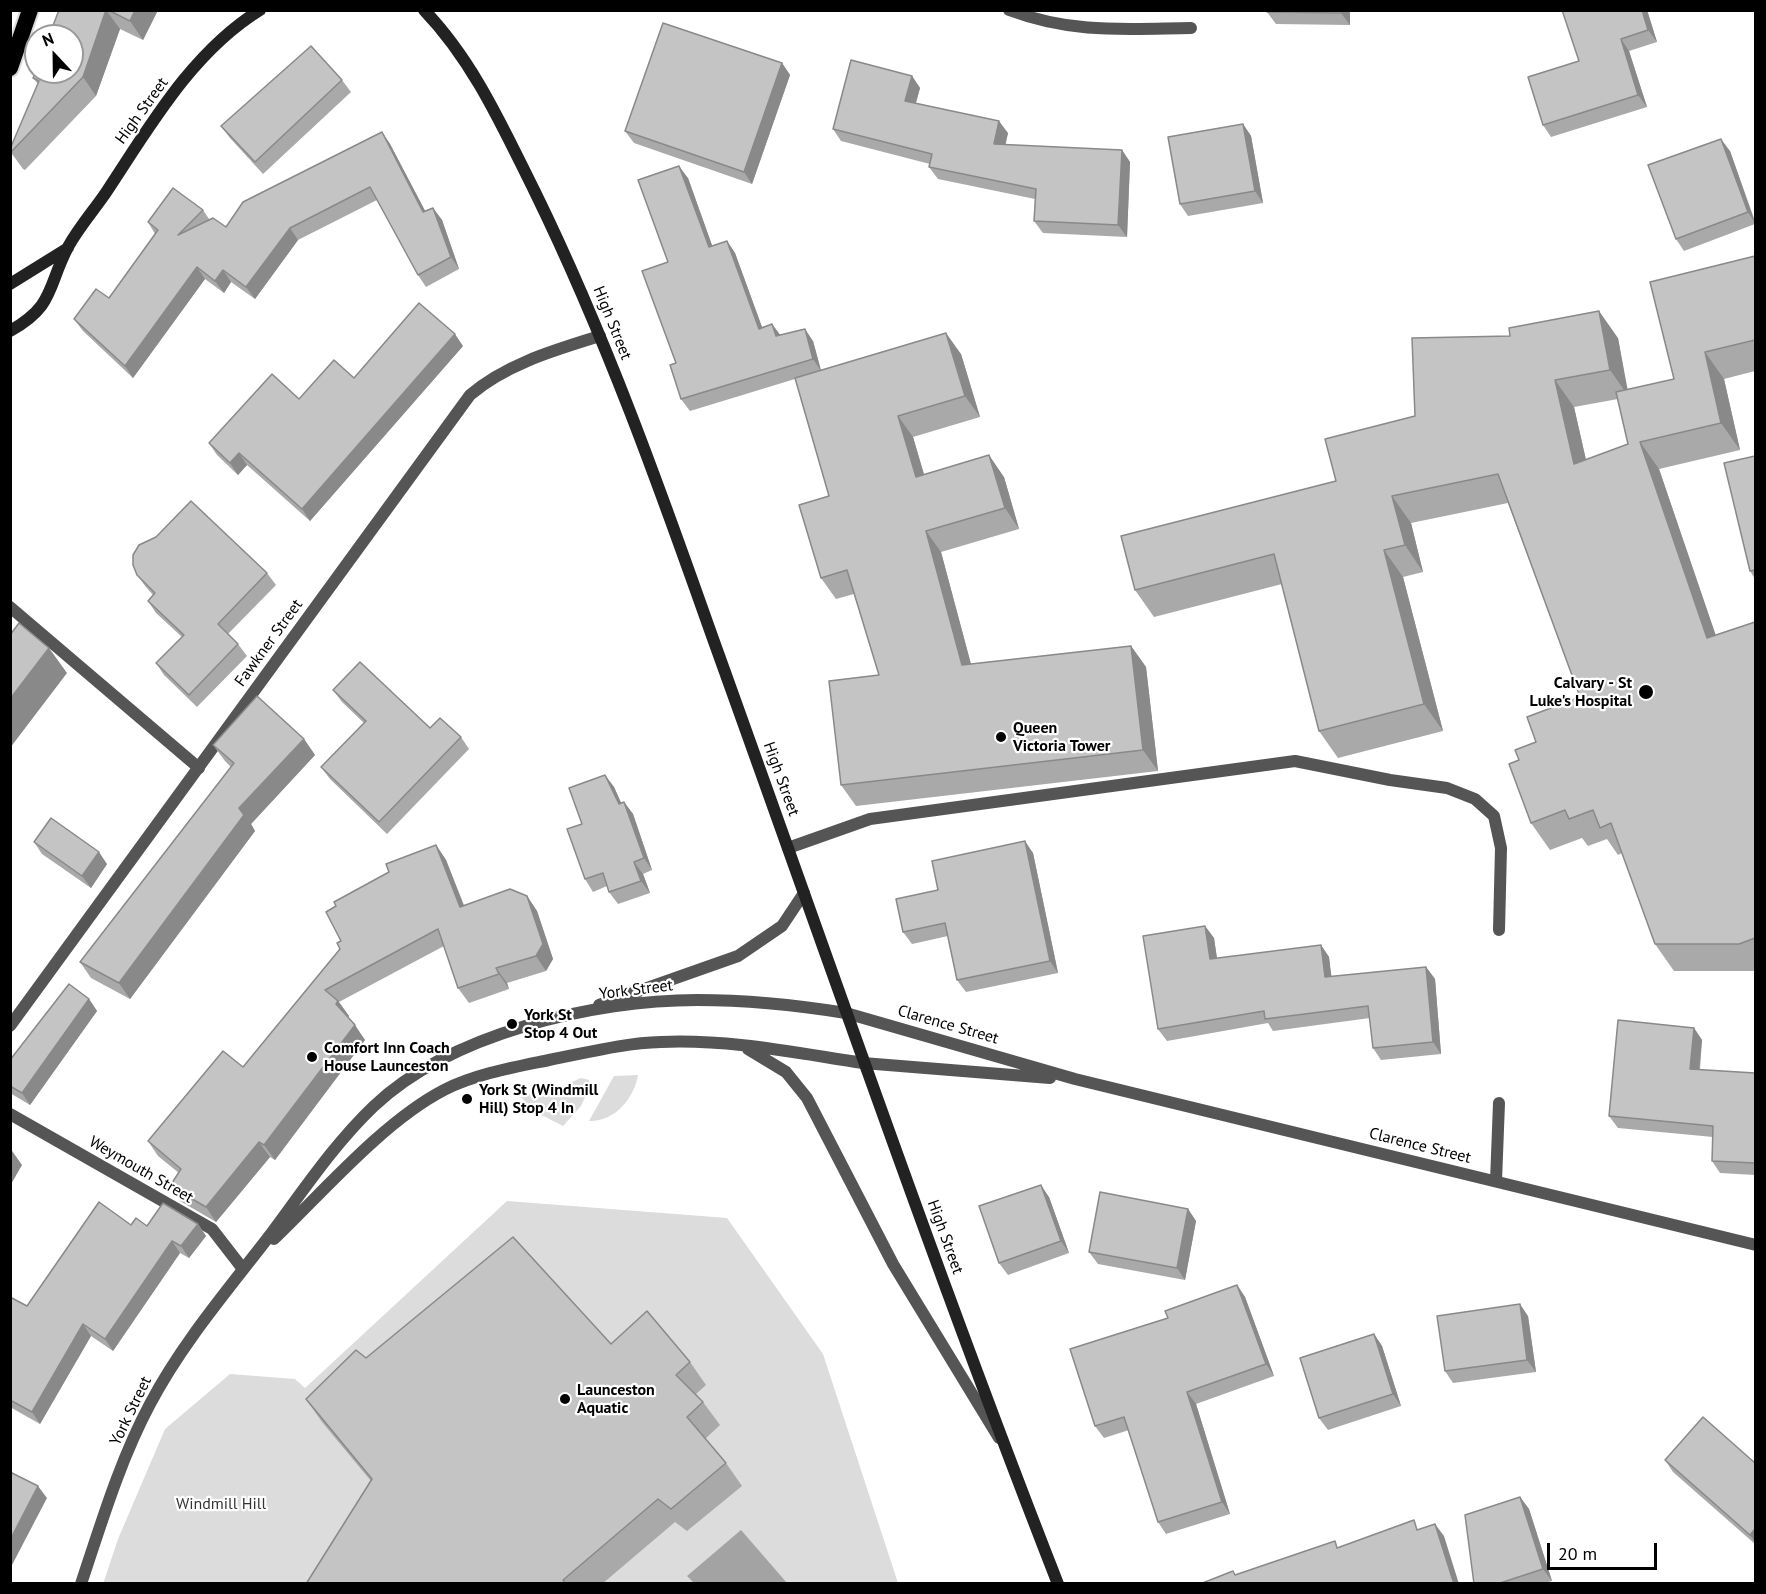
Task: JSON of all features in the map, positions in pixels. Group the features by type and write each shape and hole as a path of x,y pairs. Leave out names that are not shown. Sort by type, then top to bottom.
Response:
{"highway":[{"path":"10,68 30,10"}],"main road":[{"name":"High Street","path":"10,330 37,314 46,303 69,247 145,132 199,62 242,21 260,10"},
{"name":"High Street","path":"424,11 458,50 491,105 574,273 600,336 658,485 863,1063 1004,1447 1058,1584"},
{"name":"High Street","path":"10,284 69,247"}],"street":[{"path":"1008,10 1034,20 1084,29 1191,28"},
{"name":"Fawkner Street","path":"10,1026 471,395 485,382 546,353 600,336"},
{"path":"10,607 199,768"},
{"path":"788,848 870,819 1295,761 1390,780 1447,788 1475,799 1494,816 1501,848 1500,930"},
{"path":"570,1015 738,956 782,926 804,892"},
{"name":"York Street","path":"81,1584 105,1513 148,1406 175,1360 340,1144 374,1106 411,1076 445,1056 488,1038 570,1015 695,1000 780,1004 846,1013"},
{"name":"Clarence Street","path":"846,1013 1076,1079 1755,1245"},
{"name":"York Street","path":"243,1269 365,1152 408,1114 445,1090 530,1064 627,1045 660,1041 741,1045 863,1063"},
{"path":"741,1045 786,1072 807,1098 893,1264 1004,1447"},
{"name":"Clarence Street","path":"863,1063 1076,1079"},
{"path":"1496,1181 1499,1103"},
{"name":"Weymouth Street","path":"10,1114 212,1229 243,1269"}],"green space":[{"path":"638,1075 632,1092 621,1107 607,1118 589,1121 614,1076"},
{"path":"581,1078 589,1080 590,1086 581,1106 563,1126 534,1111 521,1097 537,1092 539,1096"},
{"name":"Launceston Aquatic","path":"507,1201 727,1218 823,1354 898,1583 103,1584 118,1539 165,1429 230,1374 295,1379 305,1388"}],"shaded area":[{"path":"741,1530 787,1583 694,1583 687,1576"}],"building":[{"path":"59,10 106,10 84,74 84,24 54,24"},
{"path":"108,10 135,10 130,21"},
{"path":"1267,10 1341,10 1341,13 1267,12"},
{"path":"1562,10 1642,10 1648,30 1621,39 1638,95 1543,125 1528,77 1579,61"},
{"path":"663,23 782,63 744,172 625,131"},
{"path":"311,46 342,80 255,162 221,126"},
{"path":"851,60 912,76 905,101 999,121 994,144 1122,150 1118,225 1034,221 1036,189 929,167 932,154 833,129"},
{"path":"38,84 76,84 12,151 10,149"},
{"path":"1243,124 1255,191 1180,204 1168,137"},
{"path":"382,132 423,212 433,208 451,257 418,275 370,187 290,228 246,287 223,270 215,281 197,267 125,366 74,319 96,289 109,298 158,230 148,222 173,188 203,210 178,235 213,218 226,227 243,202"},
{"path":"1721,139 1748,212 1676,239 1648,165"},
{"path":"679,166 709,247 727,241 759,329 772,324 776,336 805,329 813,359 681,399 670,365 676,363 642,271 668,262 638,180"},
{"path":"1755,256 1755,340 1705,352 1721,423 1640,442 1707,638 1755,622 1755,938 1739,944 1655,944 1611,823 1600,828 1593,810 1569,819 1565,810 1531,823 1509,764 1519,760 1515,750 1536,742 1527,717 1580,697 1498,474 1392,496 1405,545 1384,550 1424,704 1319,731 1274,554 1135,590 1121,536 1336,481 1325,439 1415,416 1412,338 1510,336 1509,328 1599,311 1610,370 1555,380 1574,464 1628,444 1616,392 1674,379 1650,282"},
{"path":"419,303 455,334 302,509 239,453 230,463 209,443 272,374 299,399 334,360 354,378"},
{"path":"946,333 965,396 898,416 916,477 989,455 1005,508 926,531 962,665 1131,646 1143,750 841,785 829,681 879,675 847,570 821,578 799,505 829,496 795,378"},
{"path":"1755,456 1755,570 1750,571 1724,463"},
{"path":"191,501 267,573 218,624 238,644 189,695 156,663 184,635 148,601 155,593 137,575 133,565 133,555 139,545 156,537"},
{"path":"19,623 49,648 10,699 10,635"},
{"path":"360,662 430,728 440,718 461,737 379,822 321,767 366,721 333,690"},
{"path":"257,696 304,739 239,808 244,815 119,983 80,962 234,763 213,745"},
{"path":"605,775 619,804 624,802 644,858 634,862 641,881 609,892 603,873 585,879 567,829 582,824 569,788"},
{"path":"51,818 99,852 82,876 34,842"},
{"path":"1025,841 1050,961 957,980 945,923 903,932 896,899 938,890 932,861"},
{"path":"436,845 460,907 510,889 527,896 543,944 536,956 496,968 499,974 458,988 438,929 325,990 338,1001 336,1004 355,1025 264,1145 259,1142 206,1207 170,1186 181,1169 148,1141 223,1051 243,1067 340,949 337,943 341,941 326,912 336,906 334,902 389,872 386,864"},
{"path":"1205,926 1210,959 1321,945 1325,977 1426,967 1433,1042 1373,1048 1368,1006 1265,1019 1264,1011 1158,1029 1143,936"},
{"path":"69,984 89,999 22,1093 10,1086 10,1060"},
{"path":"1618,1020 1694,1028 1690,1069 1755,1073 1755,1163 1712,1161 1713,1126 1609,1116"},
{"path":"1041,1185 1061,1241 999,1263 979,1206"},
{"path":"1100,1192 1188,1209 1177,1268 1089,1252"},
{"path":"99,1202 131,1225 136,1218 147,1226 163,1203 198,1224 181,1246 172,1241 105,1339 83,1324 32,1412 10,1400 10,1297 27,1306"},
{"path":"513,1237 611,1344 647,1311 690,1362 676,1375 703,1402 687,1417 726,1463 671,1509 658,1499 563,1580 566,1584 306,1584 372,1479 306,1399 356,1350 366,1358"},
{"path":"1237,1285 1266,1364 1187,1392 1222,1502 1158,1522 1124,1417 1095,1426 1070,1349 1168,1318 1165,1311"},
{"path":"1520,1304 1527,1360 1445,1371 1437,1316"},
{"path":"1374,1334 1393,1394 1319,1418 1300,1358"},
{"path":"1703,1417 1755,1463 1755,1529 1750,1535 1665,1460"},
{"path":"10,1472 38,1486 10,1540"},
{"path":"1520,1497 1543,1569 1497,1584 1474,1584 1465,1515"},
{"path":"1414,1520 1417,1530 1435,1524 1454,1584 1200,1584 1233,1571 1235,1575 1335,1541 1337,1548"}],"place":[{"name":"Calvary - St Luke's Hospital","path":"1646,692"},
{"name":"Queen Victoria Tower","path":"1001,737"},
{"name":"York St Stop 4 Out","path":"512,1024"},
{"name":"Comfort Inn Coach House Launceston","path":"312,1057"},
{"name":"York St (Windmill Hill) Stop 4 In","path":"467,1099"},
{"name":"Launceston Aquatic","path":"565,1399"}],"park label":[{"name":"Windmill Hill","path":"221,1504"}]}
